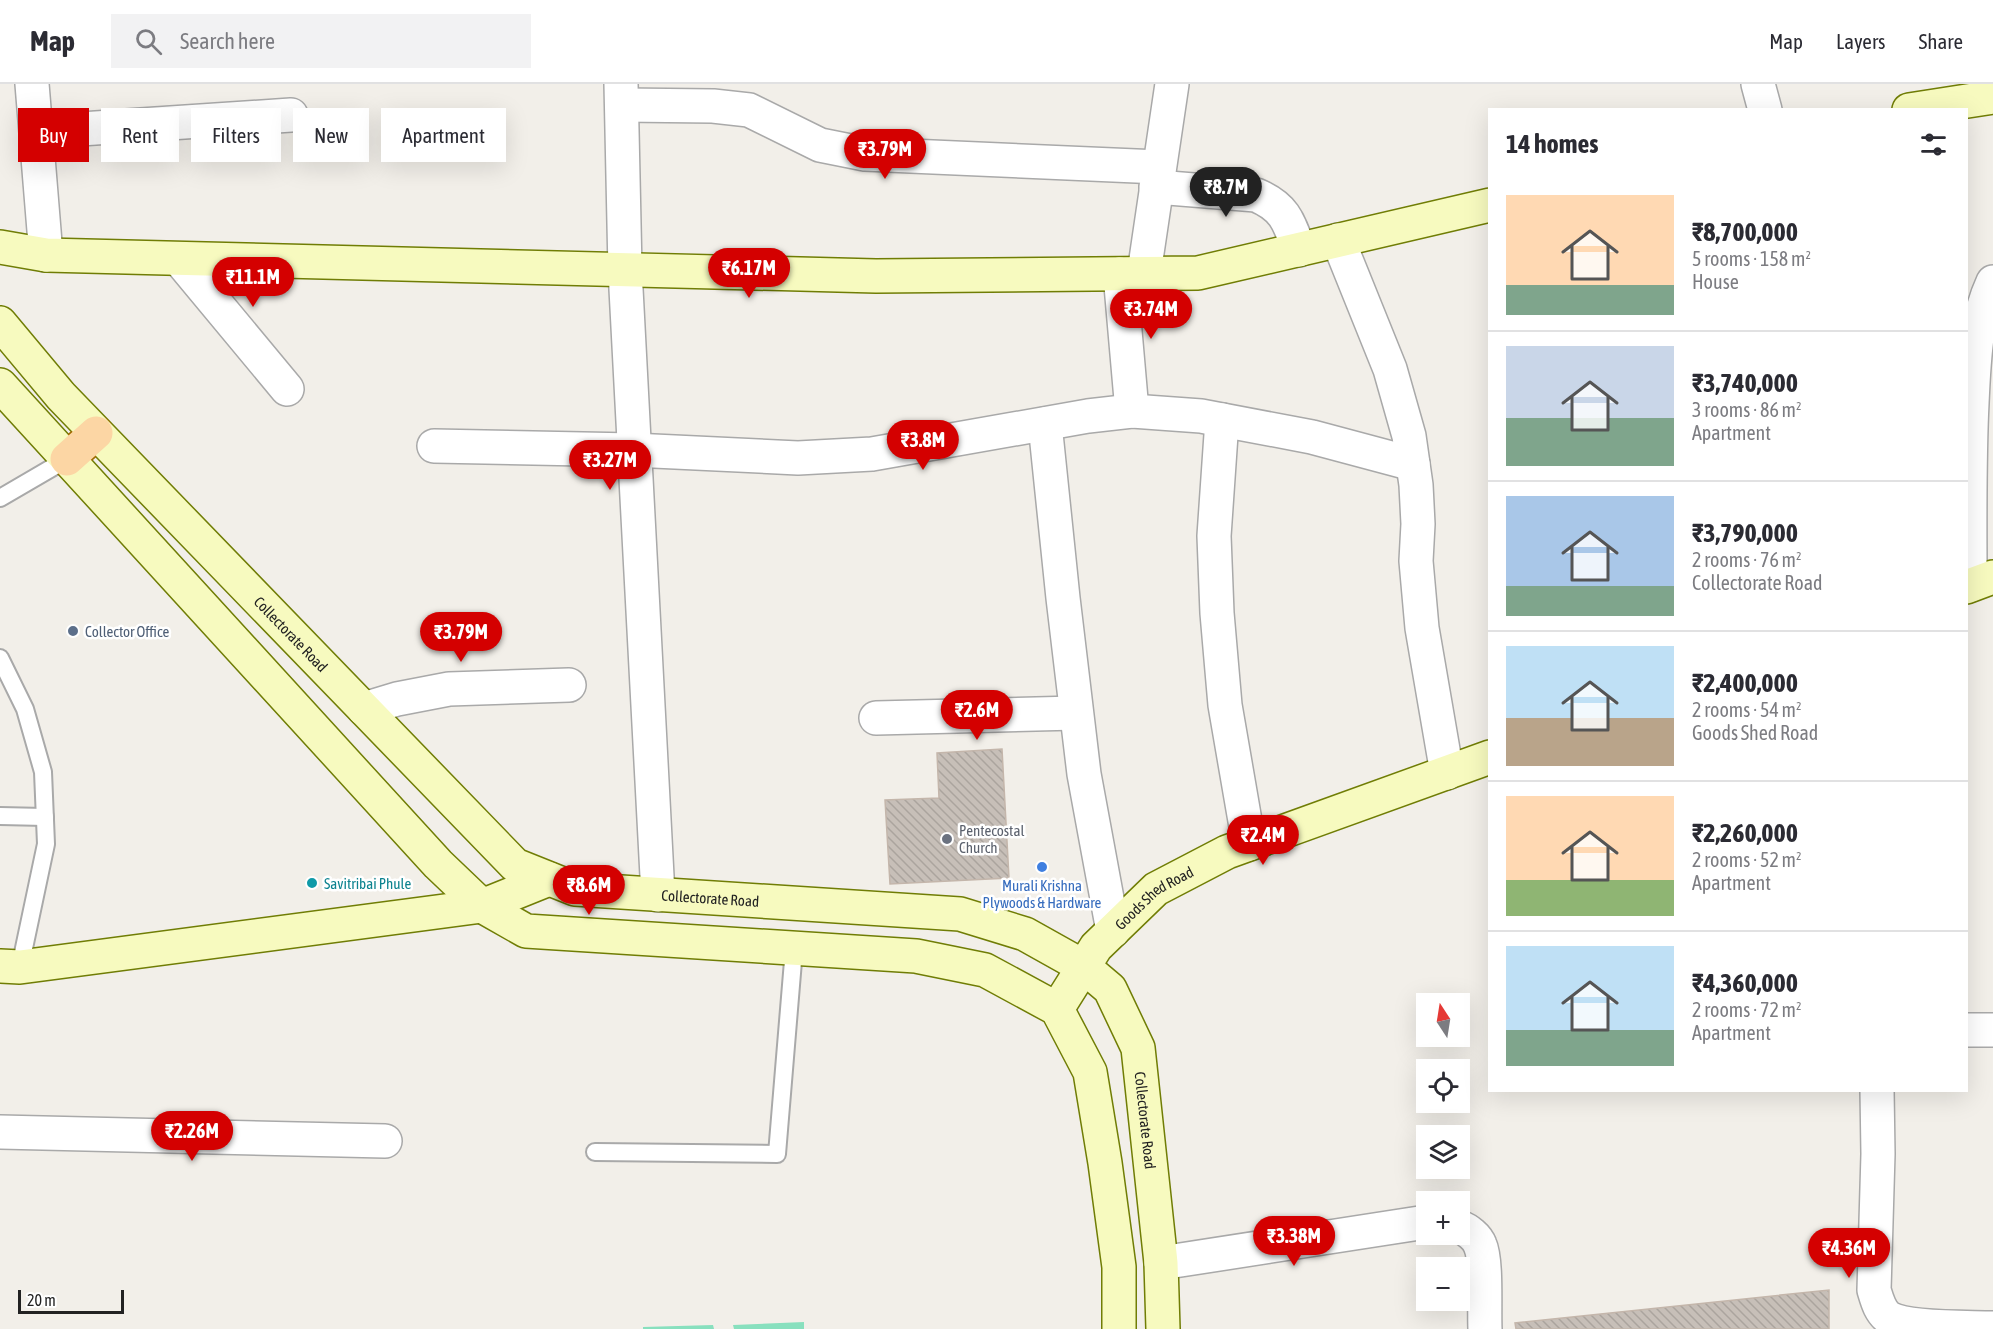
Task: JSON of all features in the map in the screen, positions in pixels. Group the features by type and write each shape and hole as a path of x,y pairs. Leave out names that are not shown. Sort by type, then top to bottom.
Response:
{"main road":[{"path":"67,459 96,433"}],"street":[{"path":"32,84 34,108"},
{"path":"1132,411 1132,274 1158,177 1172,84"},
{"path":"1758,84 1764,108"},
{"path":"658,895 633,450 625,270 622,95 749,110 820,145 865,154 1158,177 1256,195 1280,208 1289,221 1299,249"},
{"path":"1923,108 1993,97"},
{"path":"89,128 291,114"},
{"path":"38,162 46,255"},
{"path":"0,247 46,255 876,276 1198,273 1488,205"},
{"path":"1338,240 1390,369 1409,436 1418,524 1416,561 1422,628 1447,773"},
{"path":"179,259 287,389"},
{"path":"1976,583 1970,438 1975,339 1985,299 1993,282"},
{"name":"Collectorate Road","path":"0,323 61,396 96,433 515,864 576,890 960,914 1024,934 1084,967 1110,989 1138,1048 1161,1263 1163,1329"},
{"path":"0,385 324,741 438,864 482,906 526,931 916,956 985,970 1057,1009 1090,1072 1106,1163 1119,1267 1119,1329"},
{"path":"434,446 633,450 798,458 872,454 1132,411 1201,416 1312,437 1413,464"},
{"path":"1222,420 1214,536 1217,613 1225,705 1249,843"},
{"path":"1045,424 1084,774 1113,931"},
{"path":"364,709 397,699 449,689 569,685"},
{"path":"876,718 1076,713"},
{"name":"Goods Shed Road","path":"1057,1009 1096,947 1156,889 1249,843 1488,759"},
{"path":"10,967 482,906 549,879"},
{"path":"1968,1030 1993,1029"},
{"path":"1877,1092 1878,1154 1874,1290 1878,1306 1888,1318 1907,1326 1993,1328"},
{"path":"0,1132 385,1141"},
{"path":"1161,1263 1416,1224"},
{"path":"1470,1233 1480,1244 1483,1257 1485,1329"}],"lane":[{"path":"0,498 67,459"},
{"path":"0,658 25,709 43,772 46,844 10,967"},
{"path":"0,816 45,818"},
{"path":"595,1152 777,1154 794,949"}],"green space":[{"path":"804,1322 804,1329 734,1329 733,1325"},
{"path":"713,1325 714,1329 643,1329 643,1327"}],"building":[{"name":"Pentecostal Church","path":"1002,749 1009,878 890,884 885,800 939,798 937,753"},
{"path":"1829,1290 1829,1329 1516,1329 1515,1323"}],"place":[{"name":"Collector Office","path":"73,631"},
{"name":"Pentecostal Church","path":"947,839"},
{"name":"Murali Krishna Plywoods & Hardware","path":"1042,867"},
{"name":"Savitribai Phule","path":"312,883"}]}
